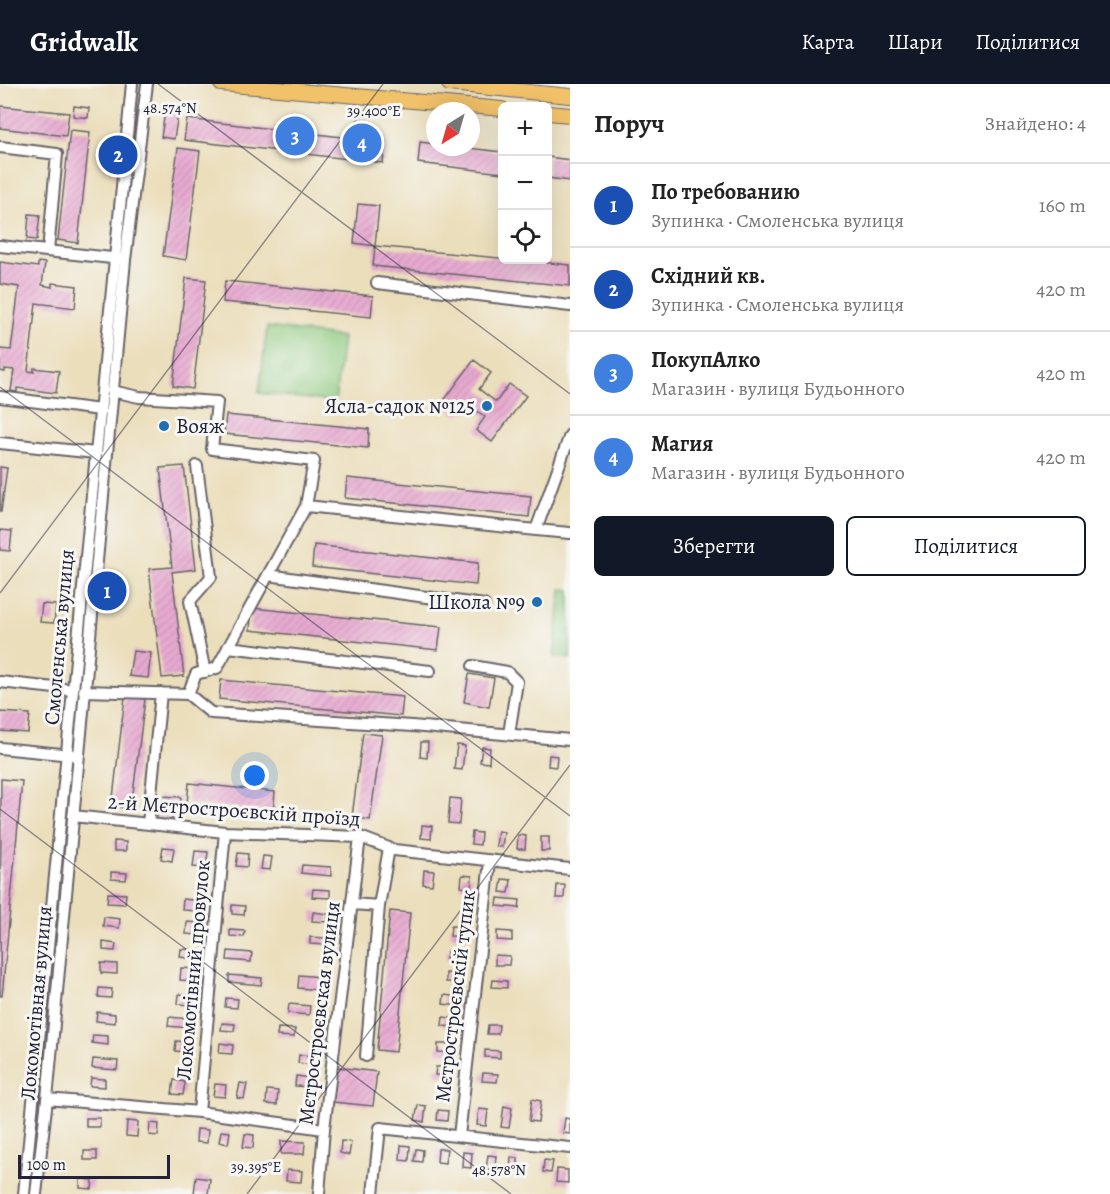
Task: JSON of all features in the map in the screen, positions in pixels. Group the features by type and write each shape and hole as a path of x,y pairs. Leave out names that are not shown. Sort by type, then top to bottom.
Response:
{"main road":[{"path":"221,84 498,109"},
{"path":"449,84 534,89 570,96"},
{"path":"552,113 570,115"}],"street":[{"name":"Смоленська вулиця","path":"24,1194 112,391 132,84"},
{"name":"Смоленська вулиця","path":"79,690 100,410 147,84"},
{"path":"0,147 57,154 48,251"},
{"path":"0,246 120,259"},
{"path":"377,283 570,306"},
{"path":"112,391 139,397 217,402 212,449 314,461 306,506 217,668 196,674 188,693"},
{"path":"0,397 100,410"},
{"path":"536,530 570,435"},
{"path":"0,443 96,453"},
{"path":"197,466 211,577 190,601 205,672"},
{"path":"306,506 570,533"},
{"path":"268,574 484,605"},
{"path":"228,647 430,671"},
{"path":"473,666 507,672 517,682 509,735"},
{"path":"0,682 79,690 188,693 211,713 412,726 570,740"},
{"path":"148,825 161,693"},
{"path":"0,748 73,755"},
{"name":"Смоленська вулиця","path":"73,755 73,816"},
{"name":"2-й Мєтростроєвскій проїзд","path":"73,816 225,832 360,837 388,848 570,869"},
{"name":"Локомотівная вулиця","path":"36,1194 73,816"},
{"name":"Локомотівний провулок","path":"199,1112 225,832"},
{"name":"Мєтростроєвская вулиця","path":"319,1194 324,1129 360,837"},
{"path":"366,1056 379,906 388,848"},
{"name":"Мєтростроєвскій тупик","path":"459,1136 490,861"},
{"path":"352,904 379,906"},
{"path":"47,1100 199,1112 324,1129"},
{"path":"373,1194 380,1128 570,1149"}],"green space":[{"path":"267,327 343,337 335,402 259,393"},
{"path":"561,589 570,590 570,659 554,657"}],"building":[{"path":"0,106 69,113 66,136 0,128"},
{"path":"74,106 89,108 88,118 73,116"},
{"path":"165,112 178,114 174,139 161,137"},
{"path":"187,119 385,142 383,163 184,140"},
{"path":"70,130 90,132 78,243 58,240"},
{"path":"420,142 426,143 426,156 480,156 480,149 498,152 498,173 418,163"},
{"path":"178,148 200,151 186,260 163,256"},
{"path":"552,158 570,160 570,181 552,179"},
{"path":"358,204 379,206 375,246 354,243"},
{"path":"29,214 40,215 37,240 27,239"},
{"path":"375,246 498,258 498,264 570,265 570,286 373,266"},
{"path":"0,262 38,267 38,262 45,263 42,285 52,287 52,283 77,286 75,308 36,303 28,371 34,372 34,368 59,371 56,393 17,388 17,392 11,391 14,370 0,371 0,349 11,350 19,287 0,284"},
{"path":"186,278 206,280 193,389 173,386"},
{"path":"225,281 373,296 371,317 223,302"},
{"path":"474,360 491,373 479,389 496,402 509,384 526,396 492,442 476,430 485,417 468,404 458,416 442,403"},
{"path":"226,415 369,429 368,448 224,434"},
{"path":"184,466 196,569 172,572 184,676 162,678 149,569 172,567 160,468"},
{"path":"0,467 7,468 1,512 0,512"},
{"path":"347,478 531,496 529,517 345,498"},
{"path":"0,530 12,531 10,551 0,550"},
{"path":"314,545 478,563 476,585 312,567"},
{"path":"42,604 56,605 54,623 40,622"},
{"path":"252,608 441,627 438,650 250,630"},
{"path":"133,651 151,653 148,678 129,676"},
{"path":"469,674 494,678 489,707 464,702"},
{"path":"221,680 403,697 401,716 219,699"},
{"path":"125,697 145,699 131,809 112,806"},
{"path":"0,712 30,714 28,733 0,731"},
{"path":"363,733 382,735 370,820 352,817"},
{"path":"421,742 428,742 427,758 420,757"},
{"path":"457,745 465,746 462,770 454,769"},
{"path":"482,747 490,748 489,763 480,762"},
{"path":"549,755 557,756 556,767 548,766"},
{"path":"1,779 22,781 2,996 0,996"},
{"path":"189,783 275,792 273,812 187,803"},
{"path":"159,796 181,797 181,809 173,809 172,820 157,819"},
{"path":"450,798 461,799 459,824 448,823"},
{"path":"422,825 432,826 431,839 421,838"},
{"path":"498,831 504,832 502,847 496,846"},
{"path":"472,832 481,833 480,845 471,844"},
{"path":"518,835 526,836 525,849 517,849"},
{"path":"541,837 549,837 549,851 541,851"},
{"path":"114,841 126,842 126,851 114,851"},
{"path":"163,847 174,848 172,861 161,859"},
{"path":"195,851 208,852 206,868 193,867"},
{"path":"238,853 248,854 247,867 236,866"},
{"path":"263,856 272,857 270,870 261,869"},
{"path":"302,865 331,867 331,876 301,873"},
{"path":"424,870 434,871 432,885 423,884"},
{"path":"111,872 127,873 126,880 111,879"},
{"path":"462,875 472,876 471,889 461,887"},
{"path":"502,879 511,880 509,893 500,892"},
{"path":"557,885 565,885 564,898 556,898"},
{"path":"313,889 330,890 330,898 312,897"},
{"path":"108,893 126,894 125,904 107,903"},
{"path":"498,898 520,900 519,908 497,906"},
{"path":"183,899 201,901 201,911 182,910"},
{"path":"232,905 245,906 244,915 232,914"},
{"path":"390,911 410,913 396,1052 377,1050"},
{"path":"313,912 328,914 328,922 312,921"},
{"path":"104,917 120,919 119,928 103,926"},
{"path":"187,922 200,923 199,935 186,934"},
{"path":"451,926 467,927 467,937 450,936"},
{"path":"230,930 245,931 244,937 230,936"},
{"path":"497,931 512,932 512,941 497,940"},
{"path":"310,937 325,938 325,945 310,944"},
{"path":"103,942 116,944 115,951 103,950"},
{"path":"181,949 196,950 196,959 180,957"},
{"path":"228,951 252,953 251,962 227,960"},
{"path":"447,951 463,951 463,959 446,959"},
{"path":"495,955 510,956 509,965 495,965"},
{"path":"101,963 117,964 117,974 101,973"},
{"path":"181,968 195,969 194,981 180,980"},
{"path":"446,973 461,974 460,982 446,982"},
{"path":"229,975 262,978 261,985 229,982"},
{"path":"299,975 321,977 320,990 298,988"},
{"path":"493,980 507,981 507,988 492,987"},
{"path":"99,988 112,989 111,998 98,997"},
{"path":"179,994 192,996 191,1005 178,1004"},
{"path":"444,995 459,997 458,1006 443,1004"},
{"path":"226,998 238,999 237,1008 225,1007"},
{"path":"289,1004 310,1006 309,1015 288,1013"},
{"path":"97,1012 115,1014 115,1023 96,1021"},
{"path":"169,1017 189,1019 188,1028 168,1026"},
{"path":"443,1017 457,1019 456,1027 442,1026"},
{"path":"222,1023 235,1024 234,1031 221,1030"},
{"path":"488,1025 499,1025 498,1034 487,1034"},
{"path":"278,1028 295,1029 294,1037 277,1036"},
{"path":"93,1035 108,1036 108,1045 92,1043"},
{"path":"176,1041 188,1042 187,1052 175,1051"},
{"path":"220,1043 233,1045 232,1054 219,1053"},
{"path":"438,1044 452,1044 452,1053 438,1052"},
{"path":"485,1050 500,1051 500,1058 485,1057"},
{"path":"299,1055 315,1056 314,1065 298,1063"},
{"path":"93,1059 118,1061 117,1070 92,1068"},
{"path":"337,1067 377,1072 373,1106 333,1102"},
{"path":"436,1067 450,1067 449,1076 435,1075"},
{"path":"483,1073 498,1074 497,1082 482,1081"},
{"path":"296,1076 312,1078 311,1087 295,1086"},
{"path":"91,1078 105,1079 105,1087 90,1086"},
{"path":"174,1080 185,1082 183,1095 172,1094"},
{"path":"240,1083 247,1084 244,1099 237,1098"},
{"path":"215,1084 226,1085 225,1097 213,1096"},
{"path":"267,1090 278,1091 277,1105 266,1104"},
{"path":"532,1099 541,1101 538,1122 529,1121"},
{"path":"418,1105 426,1106 424,1122 415,1120"},
{"path":"504,1106 512,1108 509,1128 501,1127"},
{"path":"479,1109 488,1110 486,1126 477,1125"},
{"path":"438,1110 448,1111 447,1121 437,1120"},
{"path":"86,1118 100,1118 100,1127 86,1127"},
{"path":"565,1118 570,1119 570,1134 563,1133"},
{"path":"127,1121 138,1122 137,1137 126,1136"},
{"path":"150,1123 159,1124 158,1136 149,1135"},
{"path":"197,1129 208,1130 207,1143 196,1142"},
{"path":"221,1131 230,1132 228,1144 219,1142"},
{"path":"245,1134 254,1135 253,1148 243,1147"},
{"path":"281,1141 305,1142 304,1154 281,1154"},
{"path":"341,1141 351,1142 349,1155 340,1153"},
{"path":"401,1145 410,1146 409,1161 400,1160"},
{"path":"416,1149 423,1150 422,1162 414,1161"},
{"path":"438,1149 447,1149 445,1163 437,1162"},
{"path":"84,1151 97,1151 97,1160 84,1160"},
{"path":"463,1152 472,1153 471,1168 462,1167"},
{"path":"488,1155 496,1156 495,1170 486,1169"},
{"path":"511,1157 518,1158 518,1171 510,1171"},
{"path":"544,1160 553,1161 551,1173 543,1172"},
{"path":"557,1169 568,1170 568,1183 556,1182"},
{"path":"287,1170 302,1171 301,1182 286,1181"},
{"path":"196,1177 210,1179 208,1194 194,1194"},
{"path":"80,1179 93,1180 92,1189 80,1188"}],"place":[{"name":"ПокупАлко","path":"295,136"},
{"name":"Магия","path":"362,143"},
{"name":"Східний кв.","path":"118,155"},
{"name":"Ясла-садок №125","path":"487,406"},
{"name":"Вояж","path":"164,426"},
{"name":"По требованию","path":"107,591"},
{"name":"Школа №9","path":"537,602"}]}
